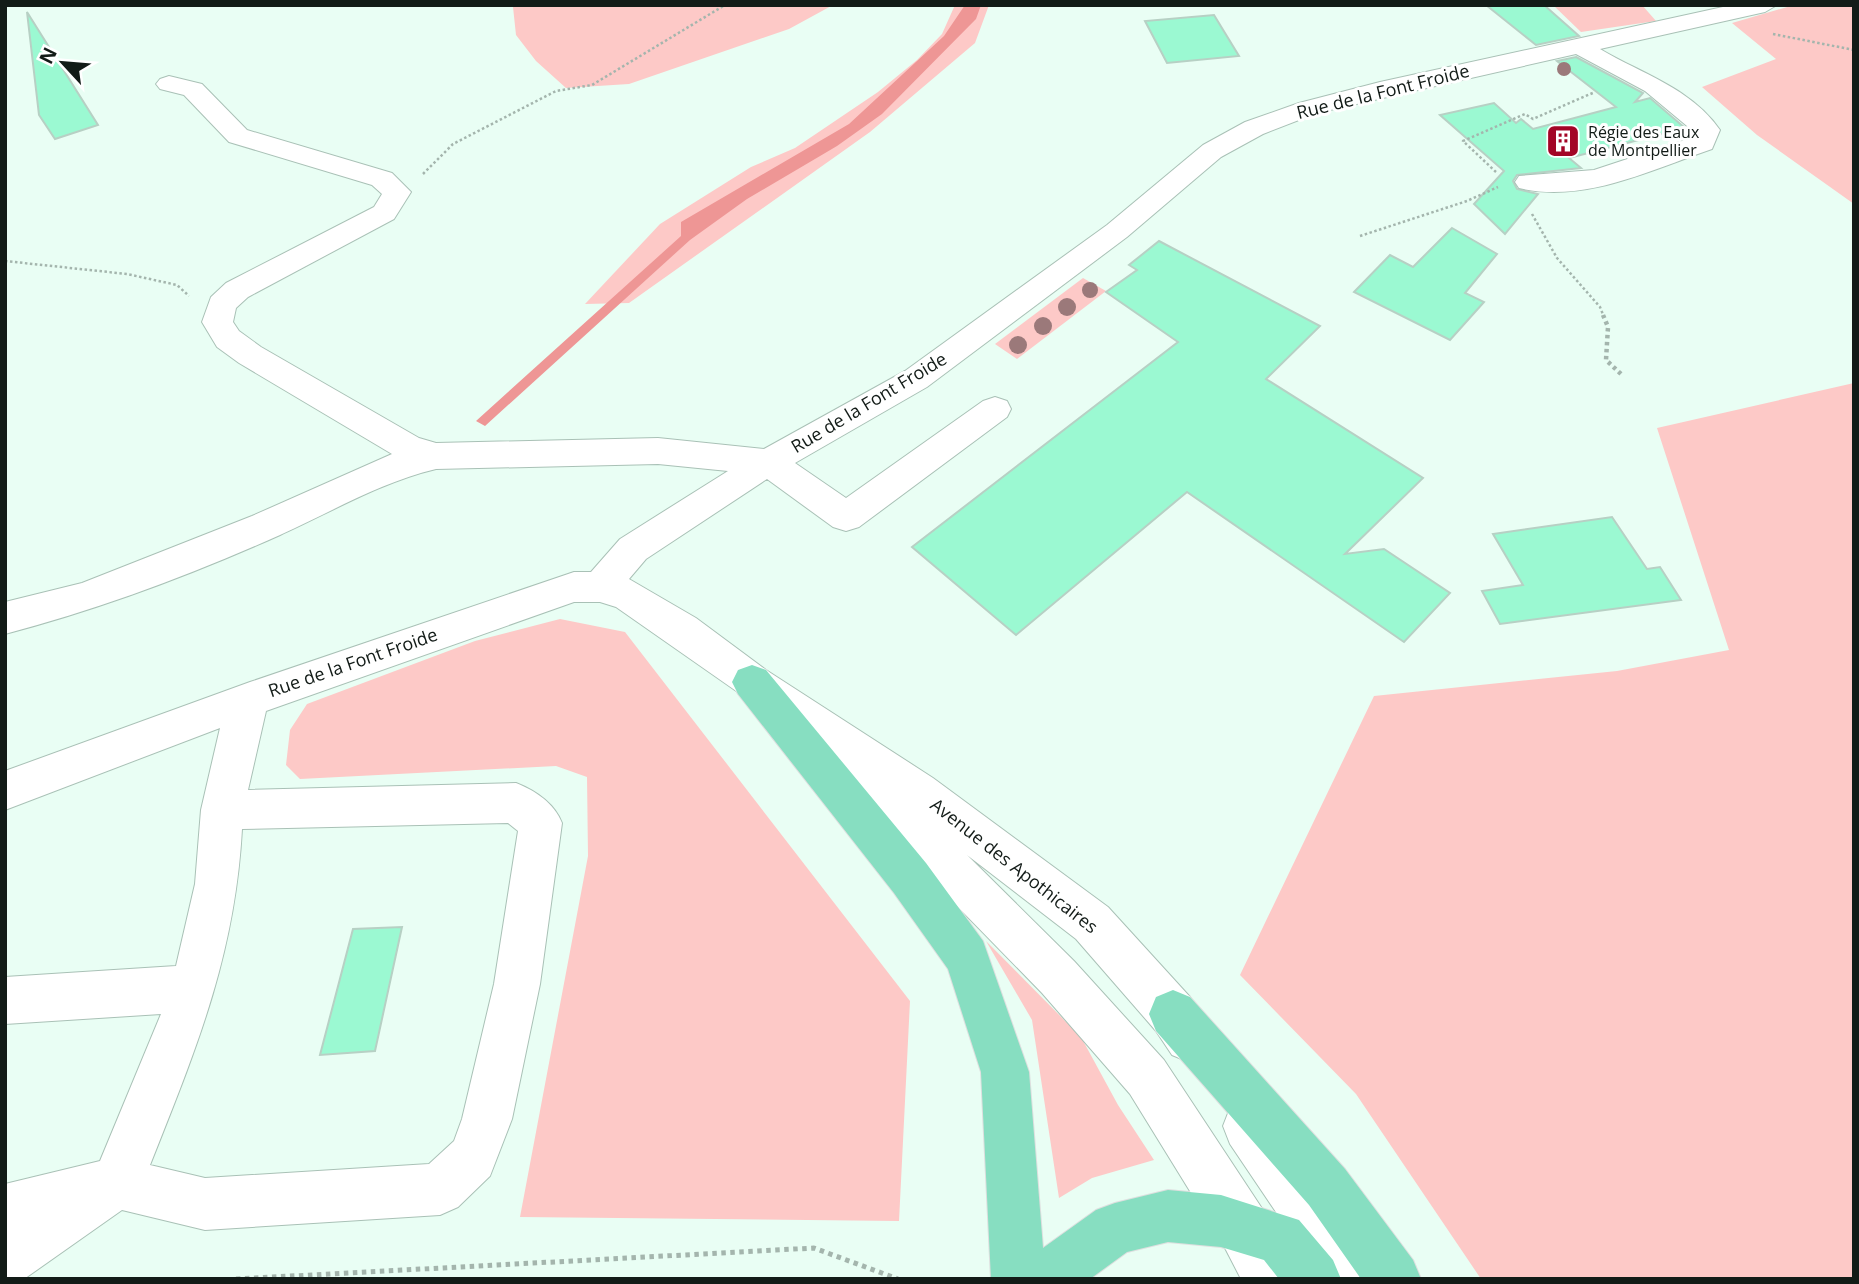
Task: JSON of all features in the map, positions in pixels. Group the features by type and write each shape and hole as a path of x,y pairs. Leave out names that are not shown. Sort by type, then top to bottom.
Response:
{"main road":[{"path":"752,682 910,878 967,957 1005,1072 1018,1279"},
{"path":"1173,1014 1326,1187 1394,1279"},
{"path":"1045,1279 1115,1229 1168,1216 1222,1221 1280,1239 1314,1279"}],"street":[{"path":"1654,5 1675,26"},
{"name":"Rue de la Font Froide","path":"5,791 250,699 574,587 600,587 633,549 768,462 916,379 1117,231 1212,151 1254,128 1308,108 1751,8"},
{"path":"1518,182 1555,186 1583,181 1703,143 1707,130 1683,105 1634,74 1598,60 1581,46"},
{"path":"169,84 192,89 238,136 382,179 397,192 384,213 237,290 222,304 217,322 228,339 250,355 407,447 436,456"},
{"path":"5,618 87,597 265,526 395,466 436,456 658,451 768,462 846,517 995,409"},
{"name":"Avenue des Apothicaires","path":"600,587 627,594 681,629 752,682 918,792 1092,923 1173,1014 1304,1209 1335,1279"},
{"name":"Avenue des Apothicaires","path":"752,682 895,813 1058,977 1147,1077 1244,1229 1270,1279"},
{"path":"5,1259 117,1183 177,1038 194,988 217,884 222,810 241,725 250,699"},
{"path":"5,1210 117,1183 205,1204 440,1189 472,1158 487,1119 517,984 541,823 516,803 222,810"},
{"path":"5,1001 57,1000 194,988"}],"path":[{"path":"384,213 412,201 416,181 453,144 556,91 592,85 633,63 724,5"},
{"path":"1751,8 1775,35 1854,50"},
{"path":"1499,174 1463,141 1525,114 1533,119 1634,74"},
{"path":"1360,236 1518,182"},
{"path":"1496,188 1505,195"},
{"path":"1525,209 1535,216 1557,258 1601,307 1608,327 1606,360 1621,374"},
{"path":"5,261 127,274 177,285 195,302 220,313"},
{"path":"236,1279 814,1248 898,1279"}],"shaded area":[{"path":"509,5 833,5 789,29 629,84 566,88 536,61 516,35 513,7"},
{"path":"955,5 989,5 975,43 870,132 629,303 585,304 660,224 751,167 795,148 878,92 917,60 942,34"},
{"path":"965,5 981,5 976,19 882,114 837,146 747,199 690,240 485,426 476,421 681,236 681,222 849,124 944,36"},
{"path":"1553,5 1642,5 1656,21 1581,32"},
{"path":"1794,5 1854,5 1854,204 1757,135 1702,87 1776,59 1732,23"},
{"path":"1083,278 1106,291 1017,359 995,344"},
{"path":"1854,383 1854,1279 1481,1279 1356,1094 1240,975 1374,696 1617,671 1729,650 1657,428"},
{"path":"560,619 625,632 910,1001 899,1221 520,1217 588,856 587,777 556,766 300,779 286,765 290,730 307,704 475,641"},
{"path":"986,941 1081,1037 1118,1105 1154,1160 1092,1178 1059,1198 1032,1020"}],"building":[{"path":"1486,5 1544,5 1579,36 1536,45"},
{"path":"27,12 98,125 55,139 39,115"},
{"path":"1214,15 1239,56 1167,63 1145,21"},
{"path":"1576,57 1643,93 1635,102 1650,98 1685,128 1569,158 1581,168 1517,175 1513,181 1517,189 1538,194 1505,234 1474,204 1504,171 1440,115 1494,103 1516,123 1521,119 1533,129 1616,107 1557,61"},
{"path":"1452,228 1497,254 1465,293 1484,302 1450,340 1354,292 1390,255 1413,267"},
{"path":"1159,241 1320,326 1266,379 1423,478 1345,554 1384,549 1450,593 1404,642 1187,492 1016,635 912,547 1178,342 1106,292 1137,270 1129,265"},
{"path":"1612,517 1647,569 1660,567 1681,600 1500,624 1482,591 1523,585 1493,534"},
{"path":"402,927 375,1051 320,1055 353,929"}],"place":[{"name":"Régie des Eaux de Montpellier","path":"1563,141"}]}
